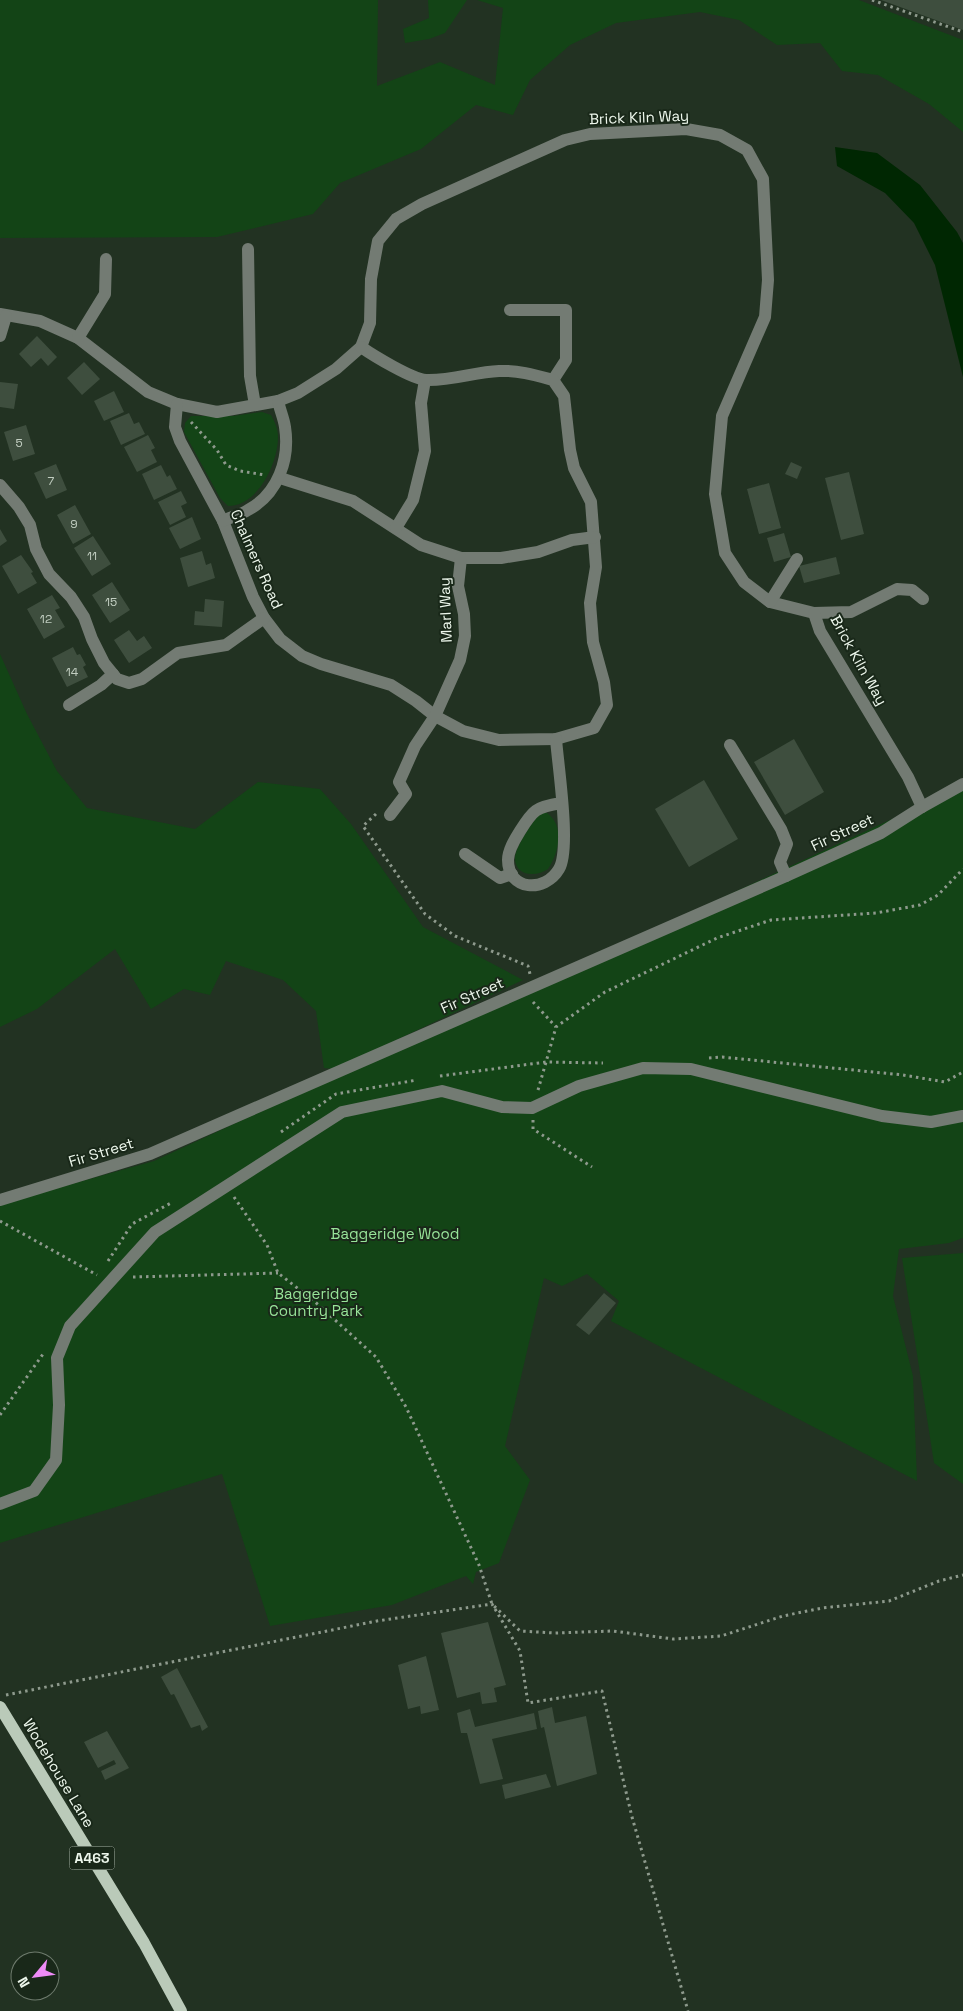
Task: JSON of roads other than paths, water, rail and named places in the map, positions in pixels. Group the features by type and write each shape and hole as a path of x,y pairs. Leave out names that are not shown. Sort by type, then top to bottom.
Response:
{"main road":[{"name":"Wodehouse Lane","path":"0,1707 144,1943 181,2011"}],"street":[{"name":"Brick Kiln Way","path":"3,315 40,321 78,338 148,392 177,404 217,412 278,401 298,393 336,369 361,347 370,323 371,279 378,241 396,219 422,204 565,140 590,134 686,129 720,135 747,150 763,179 768,280 765,317 722,416 714,494 725,553 744,582 770,602 814,613 820,631 908,776 922,806"},
{"path":"248,249 250,376 255,405"},
{"path":"78,338 106,294 106,259"},
{"path":"361,347 377,358 425,380 455,378 499,371 527,373 553,380 566,360 566,310 510,310"},
{"path":"0,336 3,315"},
{"path":"396,528 412,500 425,450 421,402 425,380"},
{"name":"Chalmers Road","path":"177,404 175,427 180,441 223,521 253,597 264,618 280,639 302,656 321,664 391,685 435,716 463,731 499,740 556,739 594,728 607,706 604,682 593,642 590,603 596,567 592,502 574,468 564,396 553,380"},
{"path":"223,521 249,510 268,494 280,478 285,453 285,428 278,401"},
{"path":"280,478 352,501 421,545 462,558 501,558 538,552 572,540 595,537"},
{"path":"0,485 19,507 30,525 36,549 49,574 71,597 84,617 104,664 117,679 129,683 142,679 178,653 226,645 264,618"},
{"name":"Marl Way","path":"384,814 406,794 399,782 416,746 435,716 460,660 466,636 464,614 458,586 462,558"},
{"path":"770,602 797,559"},
{"path":"814,613 851,612 897,589 912,590 922,599"},
{"path":"69,705 101,685 113,674"},
{"path":"556,739 561,803 564,851 560,868 551,879 539,886 528,886 518,881 512,874 508,860 513,843 530,815 543,806 561,803"},
{"path":"730,745 781,829 787,844 780,862 786,876"},
{"name":"Fir Street","path":"0,1200 150,1154 881,833 922,806 963,784"},
{"path":"465,854 500,878 512,874"},
{"path":"0,1504 34,1491 56,1460 59,1405 57,1358 70,1326 155,1232 342,1112 442,1091 502,1107 532,1108 579,1086 643,1068 691,1069 882,1116 931,1122 963,1116"}],"park label":[{"name":"Baggeridge Wood","path":"395,1233"},
{"name":"Baggeridge Country Park","path":"316,1302"}]}
